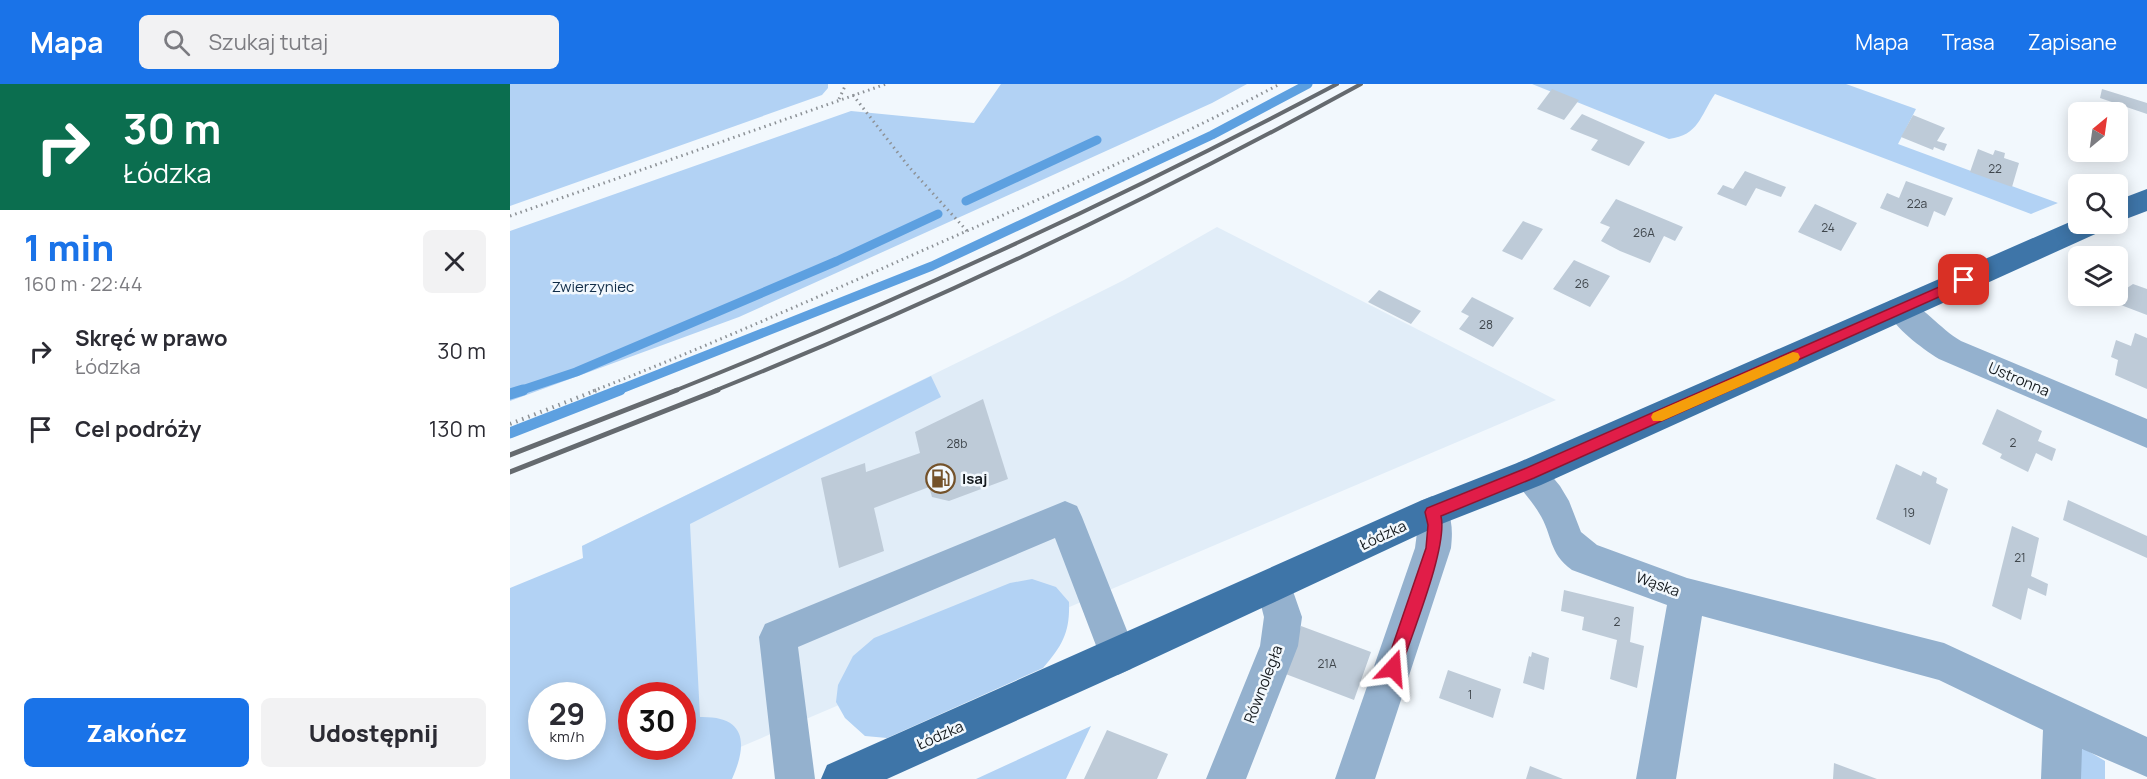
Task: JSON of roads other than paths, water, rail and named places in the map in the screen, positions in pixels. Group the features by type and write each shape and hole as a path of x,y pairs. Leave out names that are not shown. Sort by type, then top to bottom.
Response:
{"main road":[{"path":"2128,208 2147,199"},
{"name":"Łódzka","path":"841,779 1274,586 1432,512 1529,474 2069,234"}],"street":[{"name":"Ustronna","path":"1900,309 1935,341 1950,350 2147,434"},
{"name":"Wąska","path":"1529,474 1550,499 1557,512 1567,543 1574,550 1585,558 1687,595 1656,779"},
{"path":"1355,779 1433,548 1436,525 1432,512"},
{"path":"795,779 778,637 1065,517 1118,656"},
{"name":"Równoległa","path":"1226,779 1280,646 1283,617 1274,586"},
{"path":"1687,595 1944,662 2147,757"},
{"path":"2061,779 2063,718"}],"waterway":[{"path":"616,391 932,266 1212,135 1308,84"},
{"path":"966,201 1097,140"},
{"path":"519,391 576,372 837,261 938,214"},
{"path":"510,394 523,390"},
{"path":"510,433 620,390"}],"railway":[{"path":"674,391 843,321 1092,208 1337,84"},
{"path":"714,391 879,322 1042,247 1203,168 1361,84"},
{"path":"510,455 677,390"},
{"path":"510,472 718,390"}],"place":[{"name":"Isaj","path":"941,478"}],"park label":[{"name":"Zwierzyniec","path":"593,286"}]}
